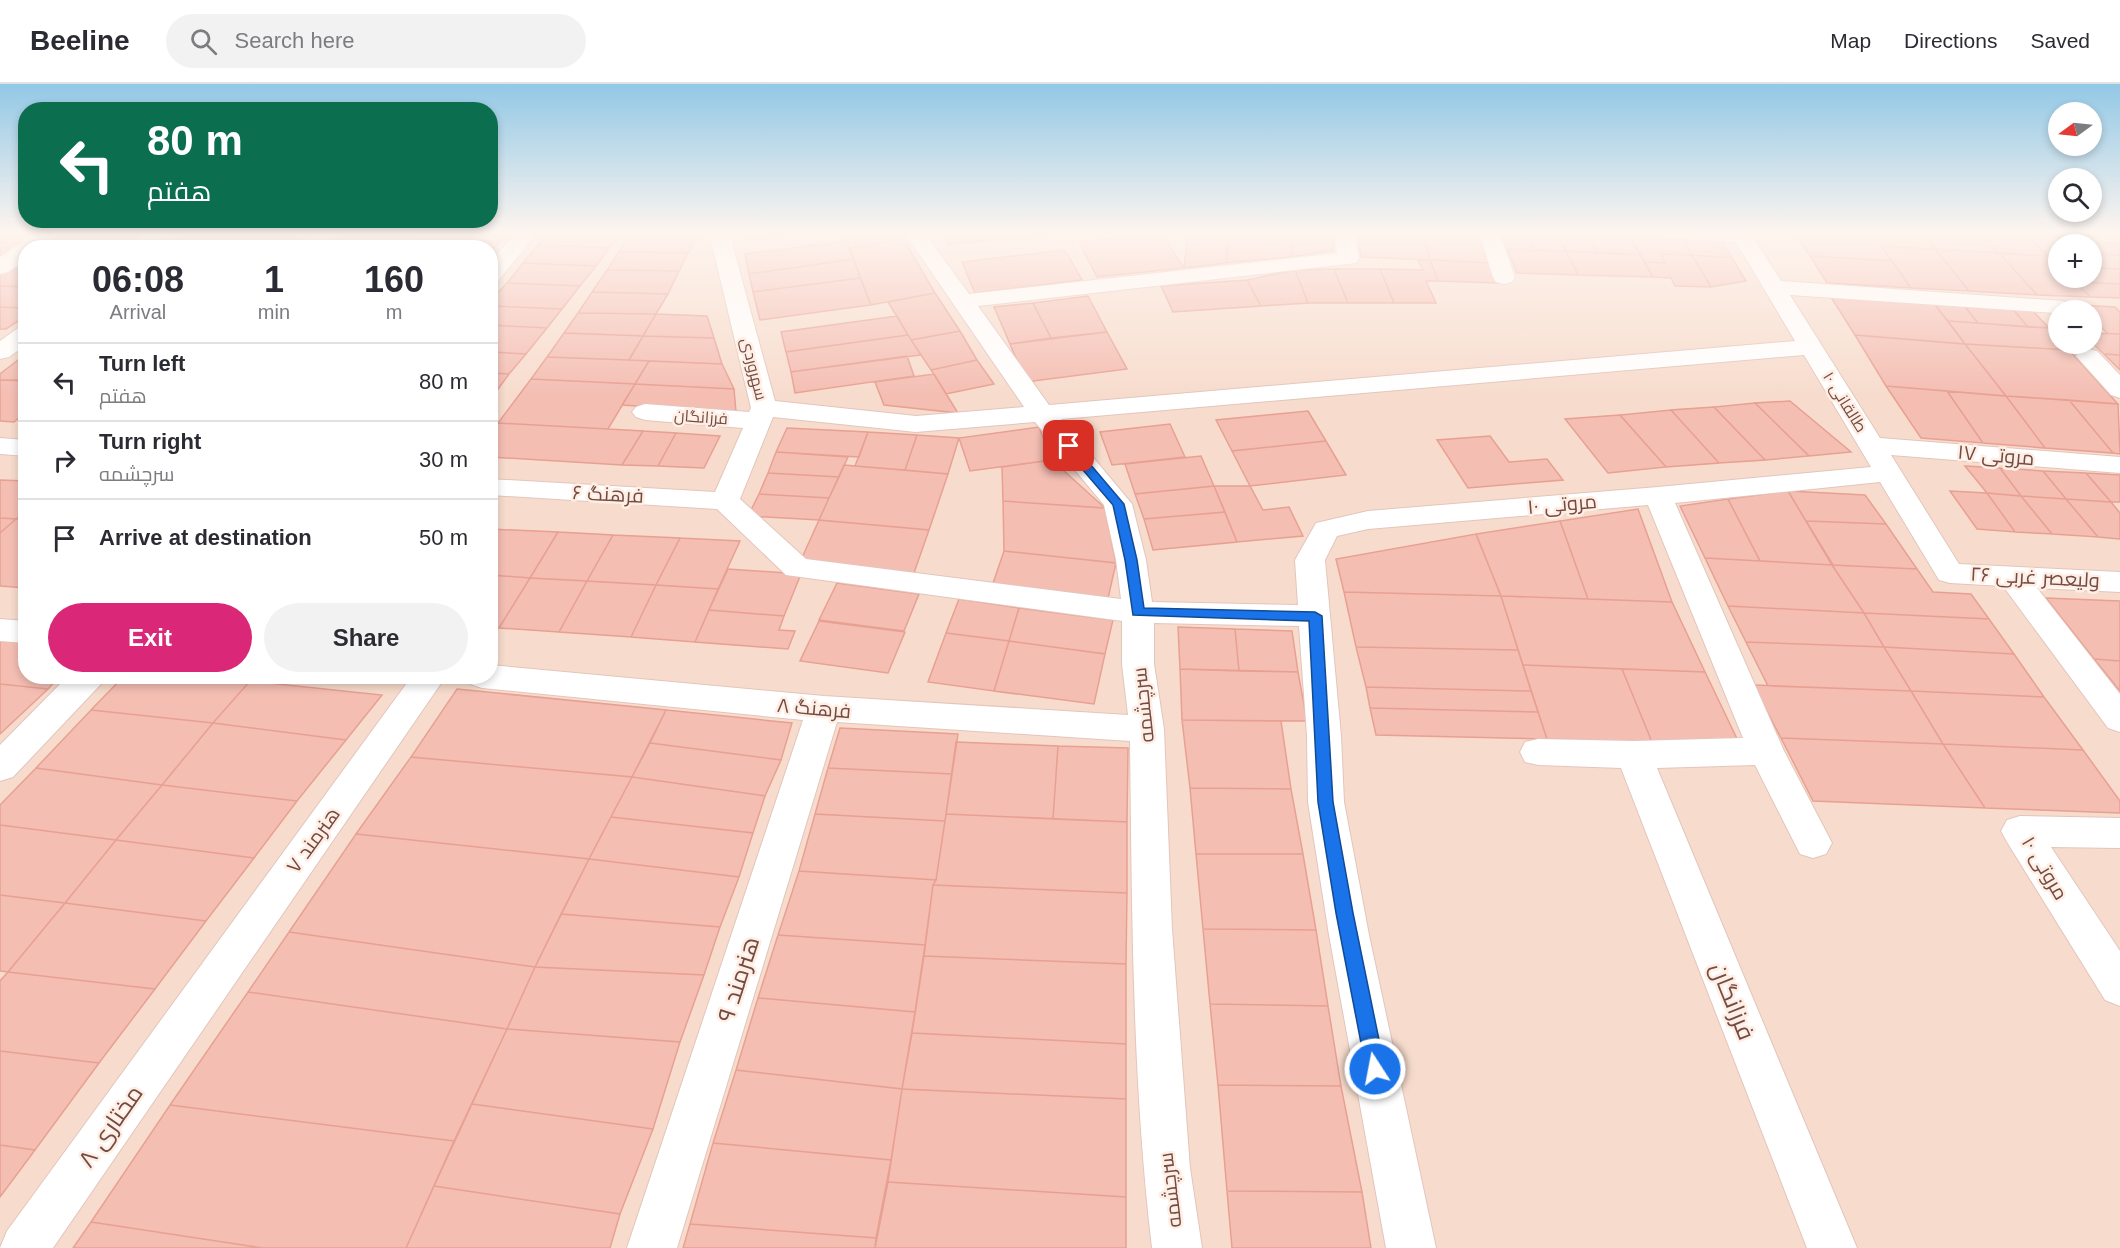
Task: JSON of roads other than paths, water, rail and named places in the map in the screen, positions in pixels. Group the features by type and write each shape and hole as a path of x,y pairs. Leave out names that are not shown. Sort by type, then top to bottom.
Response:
{"street":[{"name":"سهروردی","path":"725,501 761,415 731,286"},
{"name":"سرچشمه","path":"953,286 1043,415 1118,504 1131,560 1138,612 1138,664 1147,729 1153,953 1166,1168 1177,1248"},
{"path":"964,301 1095,286"},
{"name":"طالقانی ۱۰","path":"1774,286 1950,573"},
{"path":"1779,286 2048,305"},
{"path":"0,352 18,339"},
{"name":"فرزانگان","path":"645,412 761,415 916,424 1043,415 1810,347"},
{"path":"2088,356 2120,390"},
{"name":"مروتی ۱۷","path":"1872,445 2120,465"},
{"path":"0,446 18,447"},
{"name":"مروتی ۱۰","path":"1315,616 1310,560 1326,529 1368,520 1658,496 1889,473"},
{"name":"فرهنگ ۶","path":"498,487 725,501"},
{"path":"1658,496 1766,752 1813,843"},
{"path":"725,501 797,567 1138,612 1315,616 1326,802 1348,934 1411,1248"},
{"name":"ولیعصر غربی ۲۶","path":"1950,573 2120,582"},
{"path":"2012,576 2120,719"},
{"path":"0,630 18,631"},
{"name":"فرهنگ ۸","path":"498,677 824,709 1147,729"},
{"path":"0,767 81,684"},
{"name":"هنرمند ۷","path":"195,1004 424,684"},
{"name":"هنرمند ۹","path":"652,1248 824,709"},
{"path":"1538,752 1634,755 1766,752"},
{"name":"فرزانگان","path":"1634,755 1832,1248"},
{"name":"مروتی ۱۰","path":"2120,833 2020,831 2120,987"},
{"name":"مختاری ۸","path":"24,1248 195,1004"}]}
